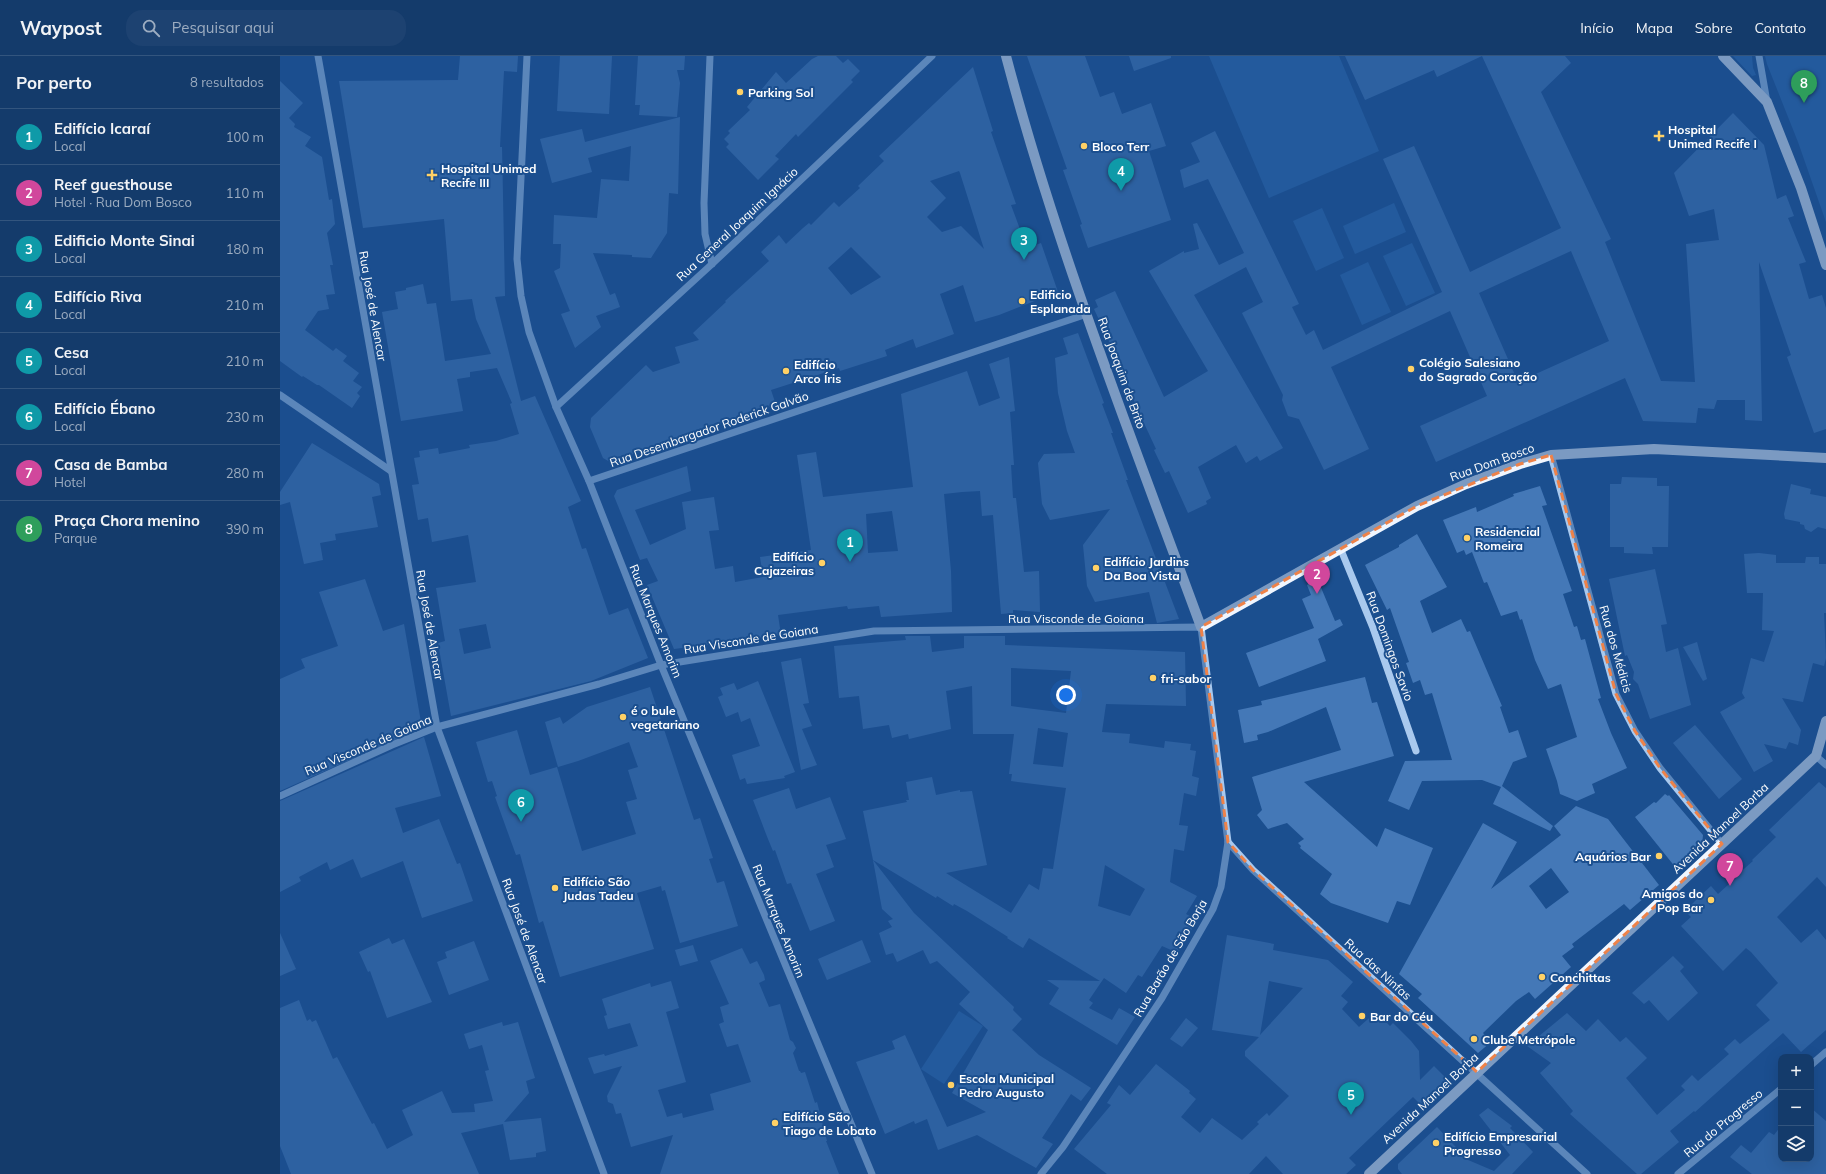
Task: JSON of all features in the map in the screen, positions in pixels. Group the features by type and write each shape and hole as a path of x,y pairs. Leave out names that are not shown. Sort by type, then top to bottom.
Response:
{"main road":[{"name":"Rua Joaquim de Brito","path":"1006,56 1026,134 1087,314 1201,628"},
{"path":"1723,56 1767,102 1801,188 1826,265"},
{"name":"Rua Dom Bosco","path":"1201,628 1417,506 1466,484 1520,464 1551,455 1654,449 1826,458"},
{"path":"1816,756 1826,721"},
{"name":"Avenida Manoel Borba","path":"1369,1174 1816,756"}],"street":[{"name":"Rua José de Alencar","path":"318,56 390,471 437,727 604,1174"},
{"name":"Rua Marques Amorim","path":"527,56 517,259 521,296 529,332 556,407 589,481 661,665 872,1174"},
{"path":"710,56 704,203 705,234 712,264"},
{"name":"Rua General Joaquim Ignácio","path":"556,407 712,264 932,56"},
{"path":"1759,56 1767,102"},
{"name":"Rua Desembargador Roderick Galvão","path":"589,481 1087,314"},
{"path":"280,395 390,471"},
{"name":"Rua dos Médicis","path":"1551,455 1616,694 1635,731 1660,768 1722,844"},
{"name":"Rua Domingos Savio","path":"1341,550 1374,628 1416,751"},
{"name":"Rua Visconde de Goiana","path":"280,796 392,745 437,727 599,684 661,665 874,631 1201,628"},
{"name":"Rua Barão de São Borja","path":"1041,1174 1063,1147 1162,998 1213,909 1221,887 1228,842 1201,628"},
{"path":"1816,756 1826,765"},
{"name":"Rua das Ninfas","path":"1228,842 1253,870 1477,1072 1587,1174"},
{"path":"1814,1062 1826,1052"},
{"name":"Rua do Progresso","path":"1678,1174 1780,1090"}],"highlighted area":[{"path":"1551,455 1616,694 1635,731 1660,768 1722,844 1477,1072 1253,870 1228,842 1201,627 1417,506 1520,464"}],"shaded area":[{"path":"1209,56 1339,56 1379,151 1269,198"},
{"path":"1733,56 1752,56 1753,68 1756,75 1752,76"},
{"path":"1765,56 1826,56 1826,222 1798,142"},
{"path":"1394,203 1406,232 1355,254 1343,226"},
{"path":"1322,208 1344,258 1316,271 1293,221"},
{"path":"1412,243 1435,293 1406,306 1383,256"},
{"path":"1368,262 1391,312 1362,325 1340,275"},
{"path":"959,1011 983,1026 944,1084 921,1069"}],"building":[{"path":"460,56 518,56 517,72 504,71 500,147 502,147 505,296 495,297 521,401 535,396 581,501 568,507 582,549 586,548 609,615 628,608 648,658 591,681 451,716 438,643 445,641 436,588 476,582 468,535 432,542 428,518 418,520 412,485 419,484 414,458 420,457 419,451 438,448 439,454 470,448 469,445 496,441 519,434 510,404 512,403 497,368 470,372 470,377 457,379 463,411 401,421 382,312 398,309 395,292 423,284 427,304 436,303 445,361 491,354 476,319 472,299 451,301 444,219 363,228 339,81 458,80","holes":["486,624 491,648 464,654 459,629"]},
{"path":"560,56 612,56 609,114 557,111"},
{"path":"638,56 685,56 684,70 677,70 680,83 677,117 639,115 640,105 635,105"},
{"path":"818,56 836,56 843,63 848,59 860,71 851,80 853,82 798,137 796,134 775,156 779,159 758,180 726,147 729,144 724,139 730,133 728,131 750,110 747,107 776,72 786,83 812,59"},
{"path":"1027,56 1085,56 1100,97 1114,92 1122,114 1151,103 1166,146 1149,151 1171,220 1088,248 1080,225 1082,224 1063,170 1067,169"},
{"path":"1129,56 1171,56 1171,58 1134,71"},
{"path":"1345,56 1482,56 1437,77 1434,70 1365,100"},
{"path":"1482,56 1565,56 1571,63 1541,92 1611,239 1605,242 1661,381 1695,382 1686,244 1719,240 1714,209 1689,216 1674,173 1733,113 1764,145 1777,199 1786,195 1794,216 1788,218 1806,262 1799,264 1809,299 1822,295 1826,308 1826,429 1814,433 1787,357 1791,355 1759,262 1762,421 1745,420 1745,400 1717,400 1714,409 1698,408 1696,423 1643,421 1625,378 1436,462 1420,426 1487,396 1450,311 1331,367 1369,449 1324,470 1299,419 1288,416 1282,400 1283,395 1242,313 1263,302 1246,267 1194,295 1283,448 1260,461 1257,456 1246,463 1236,445 1198,467 1211,498 1206,501 1207,504 1188,513 1169,471 1165,473 1154,450 1156,449 1143,421 1142,422 1123,371 1094,309 1098,307 1095,300 1115,291 1164,397 1208,371 1149,271 1184,251 1184,253 1199,249 1193,224 1197,223 1219,265 1244,253 1208,179 1184,188 1180,170 1200,162 1191,143 1215,131 1299,304 1292,307 1306,335 1314,330 1323,350 1442,292 1383,159 1414,146 1470,272 1561,228","holes":["1571,251 1609,341 1518,382 1479,293"]},
{"path":"973,67 993,131 991,132 1016,204 1011,205 1027,248 1041,243 1058,292 999,315 975,322 963,285 940,294 954,334 916,348 913,339 885,350 887,356 840,371 839,368 771,390 776,405 610,462 603,458 590,427 591,418 646,365 653,372 680,363 675,347 699,340 693,333 726,302 725,301 769,261 761,252 779,235 786,244 809,223 811,225 834,202 839,207 860,188 858,186 884,161 879,156","holes":["959,171 960,173 984,249 961,226 942,232 927,217 946,198 930,181","851,247 881,277 851,295 828,268"]},
{"path":"280,81 303,103 289,118 295,124 294,127 311,137 305,146 322,157 329,200 332,199 335,224 327,233 333,265 330,265 335,294 326,295 329,309 318,311 305,330 333,351 336,348 347,356 343,361 359,373 353,381 362,387 357,393 360,396 352,408 319,385 303,376 302,377 280,361"},
{"path":"680,117 678,194 669,193 667,233 651,258 632,257 632,255 593,253 610,295 615,293 620,307 596,316 601,327 575,348 561,314 570,311 554,271 560,268 561,244 553,244 554,215 597,218 601,179 629,181 631,146 588,158 592,172 552,183 540,139 582,129 585,142"},
{"path":"1078,333 1104,403 1102,404 1128,480 1126,480 1179,619 1157,623 1149,592 1095,602 1087,586 1083,545 1110,509 1050,520 1042,504 1038,463 1044,454 1075,453 1067,431 1058,393 1055,358 1068,354 1063,338"},
{"path":"1009,357 1015,411 1010,412 1014,465 1011,465 1013,498 1016,498 1024,572 1039,571 1040,612 1013,610 1013,613 1001,614 993,515 982,516 980,491 962,492 944,494 951,571 952,612 881,617 879,606 848,609 847,606 778,615 781,635 674,649 647,585 658,581 647,558 640,560 614,496 617,490 687,466 691,491 635,510 650,545 686,529 682,502 714,497 719,530 709,531 715,569 733,566 735,582 763,577 760,557 811,550 797,455 816,452 823,497 913,487 901,394 967,371 979,406 1000,398 989,364","holes":["892,511 898,551 868,553 866,514"]},
{"path":"312,443 379,484 381,495 372,497 378,527 335,534 336,540 320,543 323,560 304,564 290,502 280,505 280,492"},
{"path":"1622,477 1657,478 1657,486 1669,486 1668,547 1652,547 1653,554 1624,553 1624,547 1610,547 1610,484 1621,484"},
{"path":"1791,484 1811,489 1810,494 1826,497 1826,529 1818,527 1811,532 1805,529 1804,525 1800,524 1800,522 1785,519 1784,514"},
{"path":"1540,486 1547,505 1542,506 1572,591 1563,594 1574,627 1577,626 1581,640 1585,639 1601,698 1598,699 1627,768 1592,784 1595,793 1577,801 1560,794 1546,749 1577,737 1561,684 1548,689 1535,660 1522,619 1520,620 1517,611 1501,616 1487,582 1484,583 1472,552 1466,555 1464,550 1457,553 1443,520 1476,507 1477,512 1514,496 1513,494"},
{"path":"1417,534 1447,587 1420,601 1432,633 1461,619 1467,632 1470,631 1502,706 1500,707 1509,733 1518,730 1527,757 1513,762 1502,786 1553,826 1550,831 1493,804 1501,787 1482,780 1422,781 1409,810 1388,801 1405,761 1452,760 1432,693 1425,695 1420,680 1413,683 1406,663 1409,662 1390,608 1387,610 1365,565 1399,547 1399,545"},
{"path":"1759,553 1776,555 1776,563 1805,563 1806,557 1819,557 1819,564 1826,564 1826,613 1824,613 1826,658 1824,666 1813,663 1803,702 1782,698 1801,730 1798,745 1789,742 1786,749 1764,744 1773,761 1754,772 1720,712 1745,698 1742,693 1751,658 1764,662 1774,631 1762,630 1763,593 1747,593 1744,554"},
{"path":"1655,569 1667,624 1661,625 1666,652 1678,648 1691,705 1650,719 1638,684 1633,679 1634,672 1627,655 1625,656 1609,579"},
{"path":"1317,578 1335,621 1340,619 1343,625 1318,639 1326,661 1259,687 1246,653 1314,628 1302,599 1311,595 1307,585"},
{"path":"365,579 383,631 404,624 422,728 280,791 280,679 305,668 301,659 338,646 319,592"},
{"path":"905,636 930,636 932,652 964,648 964,636 1005,636 1005,645 1185,652 1186,706 1106,704 1102,732 1130,734 1129,743 1164,748 1165,741 1191,744 1190,750 1196,751 1192,776 1199,778 1196,796 1184,793 1179,825 1188,826 1184,851 1174,849 1170,882 1197,896 1186,914 1197,920 1178,953 1162,946 1142,977 1138,975 1126,993 1104,978 1089,1000 1093,1003 1089,1008 1112,1020 1119,1008 1135,1017 1117,1045 1049,1004 1059,988 1047,980 1100,981 1029,938 1023,948 967,911 954,904 953,906 937,896 936,898 873,860 863,811 907,802 906,800 909,800 906,782 932,777 936,795 960,790 960,792 972,791 987,865 946,873 1011,913 1029,884 1039,890 1043,868 1053,869 1066,788 1011,781 1012,774 1009,774 1014,734 973,734 972,686 946,691 951,729 909,739 908,734 892,738 889,725 863,729 859,696 839,698 834,646 906,640","holes":["1011,668 1071,671 1066,713 1011,706","1038,728 1068,733 1063,767 1033,764","1105,865 1145,889 1130,916 1098,906"]},
{"path":"1697,642 1707,679 1703,681 1683,647"},
{"path":"801,658 809,703 803,704 812,726 802,729 817,765 801,770 781,662"},
{"path":"1365,677 1372,703 1377,702 1394,756 1304,782 1377,847 1385,828 1433,848 1410,905 1397,901 1388,923 1331,903 1320,894 1332,874 1300,848 1301,846 1298,843 1304,839 1287,823 1268,829 1257,815 1262,810 1252,777 1341,750 1326,707 1268,732 1257,735 1258,740 1244,743 1238,710 1262,705 1261,701"},
{"path":"758,681 795,772 784,776 785,778 747,784 745,778 740,780 732,755 760,746 750,718 741,722 738,712 726,717 718,697 723,695 720,688 734,683 737,690"},
{"path":"650,687 694,820 700,818 713,858 709,859 717,883 724,881 738,926 680,943 665,890 662,891 661,886 637,893 654,949 560,977 543,921 539,923 520,854 516,855 495,797 497,796 492,781 488,782 476,742 517,730 530,775 557,767 582,851 636,834 626,802 637,799 628,770 638,767 629,742 558,767 545,722 560,717 563,724 587,707"},
{"path":"1695,725 1742,779 1719,799 1673,743"},
{"path":"424,737 441,796 395,808 403,833 439,819 457,864 460,863 473,901 422,918 403,861 361,878 353,859 330,870 327,862 299,877 301,881 280,892 280,801"},
{"path":"1819,782 1826,788 1826,887 1817,877 1777,917 1801,943 1817,929 1826,940 1826,1030 1801,1052 1783,1033 1695,1112 1694,1111 1670,1131 1679,1142 1641,1174 1637,1174 1570,1114 1573,1111 1540,1073 1551,1063 1527,1046 1567,1013 1586,1031 1598,1019 1620,1042 1626,1037 1647,1058 1626,1078 1657,1115 1685,1090 1681,1086 1692,1075 1698,1081 1729,1054 1724,1049 1735,1039 1740,1044 1770,1020 1756,1005 1778,983 1751,952 1746,948 1723,971 1681,926 1691,917 1685,911 1711,886 1718,894 1738,876 1737,875 1776,837 1769,830"},
{"path":"789,788 796,809 830,797 846,839 826,845 834,867 816,874 835,921 810,931 791,883 787,884 775,850 773,851 753,800"},
{"path":"1665,794 1668,796 1669,795 1703,835 1702,845 1676,868 1635,817 1654,802 1656,803"},
{"path":"1576,806 1608,819 1659,885 1630,910 1624,904 1572,944 1574,947 1562,956 1571,967 1535,999 1529,992 1516,1001 1483,1033 1491,1042 1478,1053 1418,998 1422,994 1399,974 1483,823 1517,842 1491,889 1561,835 1554,826","holes":["1551,868 1569,892 1546,909 1529,886"]},
{"path":"873,860 914,913 1014,1007 1013,1010 1022,1019 1012,1030 1039,1055 1091,1088 1081,1101 1071,1094 1042,1138 1053,1144 1036,1168 977,1135 938,1150 927,1119 915,1124 914,1121 885,1134 856,1062 895,1049 892,1041 905,1035 947,1127 986,1112 952,1093 988,1030 959,1004 970,992 937,961 930,964 923,950 897,962 893,953 886,955 879,933 892,927 888,921 893,919 882,909"},
{"path":"280,933 296,969 280,976"},
{"path":"1227,935 1274,944 1273,950 1328,960 1353,982 1341,996 1348,1002 1342,1009 1359,1027 1376,1012 1390,1026 1393,1023 1419,1051 1420,1080 1434,1066 1448,1080 1427,1103 1425,1101 1421,1105 1413,1097 1349,1158 1356,1165 1346,1174 1283,1174 1266,1156 1249,1174 1107,1174 1074,1149 1111,1105 1107,1103 1119,1085 1130,1095 1156,1064 1190,1091 1189,1093 1196,1099 1181,1117 1200,1133 1212,1118 1242,1140 1259,1124 1257,1122 1267,1113 1269,1116 1289,1096 1245,1056 1245,1051 1259,1037 1212,1030","holes":["1269,981 1303,988 1260,1035"]},
{"path":"389,938 392,944 404,939 432,1002 387,1018 370,971 368,972 359,952"},
{"path":"862,940 871,962 827,980 818,959"},
{"path":"474,941 489,980 449,995 437,962 447,958 445,952"},
{"path":"693,945 698,961 680,966 675,950"},
{"path":"742,948 750,964 757,961 764,975 765,980 759,983 769,1007 780,1004 790,1040 796,1048 793,1053 799,1071 801,1073 805,1072 815,1103 817,1102 826,1141 839,1174 660,1174 673,1135 631,1147 621,1113 616,1114 613,1104 608,1102 607,1096 622,1066 594,1074 588,1058 604,1054 605,1056 638,1046 630,1023 608,1029 604,1016 607,1015 602,999 650,983 651,987 671,981 679,1008 666,1012 686,1082 658,1090 667,1117 682,1113 683,1118 714,1110 710,1094 751,1082 738,1044 727,1047 719,1024 724,1022 720,1007 729,1004 710,961"},
{"path":"1673,956 1684,967 1680,971 1698,993 1668,1021 1649,1000 1644,1004 1632,993"},
{"path":"299,1000 307,1021 310,1019 312,1022 316,1020 333,1059 337,1057 372,1124 374,1123 387,1149 413,1135 402,1110 442,1091 452,1113 475,1112 474,1104 493,1101 485,1071 489,1070 482,1045 469,1049 464,1034 502,1022 503,1026 518,1022 535,1078 526,1081 529,1093 504,1122 541,1118 546,1151 536,1153 536,1157 510,1160 503,1124 461,1133 479,1174 291,1174 280,1146 280,1008"},
{"path":"1186,1018 1198,1028 1182,1047 1170,1039"},
{"path":"1488,1108 1512,1126 1510,1128 1533,1152 1512,1174 1402,1174 1398,1169 1398,1164 1437,1127 1468,1160 1494,1171 1510,1155 1479,1115"},
{"path":"1814,1111 1826,1121 1826,1174 1752,1174 1730,1157 1741,1145 1751,1153 1769,1132 1774,1135 1778,1130 1778,1162 1814,1162"}],"place":[{"name":"Parking Sol","path":"740,92"},
{"name":"Praça Chora menino","path":"1804,103"},
{"name":"Hospital Unimed Recife I","path":"1659,136"},
{"name":"Bloco Terr","path":"1084,146"},
{"name":"Hospital Unimed Recife III","path":"432,175"},
{"name":"Edifício Riva","path":"1121,191"},
{"name":"Edificio Monte Sinai","path":"1024,260"},
{"name":"Edificio Esplanada","path":"1022,301"},
{"name":"Colégio Salesiano do Sagrado Coração","path":"1411,369"},
{"name":"Edifício Arco Íris","path":"786,371"},
{"name":"Residencial Romeira","path":"1467,538"},
{"name":"Edifício Icaraí","path":"850,562"},
{"name":"Edifício Cajazeiras","path":"822,563"},
{"name":"Edifício Jardins Da Boa Vista","path":"1096,568"},
{"name":"Reef guesthouse","path":"1317,594"},
{"name":"fri-sabor","path":"1153,678"},
{"name":"é o bule vegetariano","path":"623,717"},
{"name":"Edifício Ébano","path":"521,822"},
{"name":"Aquários Bar","path":"1659,856"},
{"name":"Casa de Bamba","path":"1730,886"},
{"name":"Edifício São Judas Tadeu","path":"555,888"},
{"name":"Amigos do Pop Bar","path":"1711,900"},
{"name":"Conchittas","path":"1542,977"},
{"name":"Bar do Céu","path":"1362,1016"},
{"name":"Clube Metrópole","path":"1474,1039"},
{"name":"Escola Municipal Pedro Augusto","path":"951,1085"},
{"name":"Cesa","path":"1351,1115"},
{"name":"Edifício São Tiago de Lobato","path":"775,1123"},
{"name":"Edifício Empresarial Progresso","path":"1436,1143"}]}
